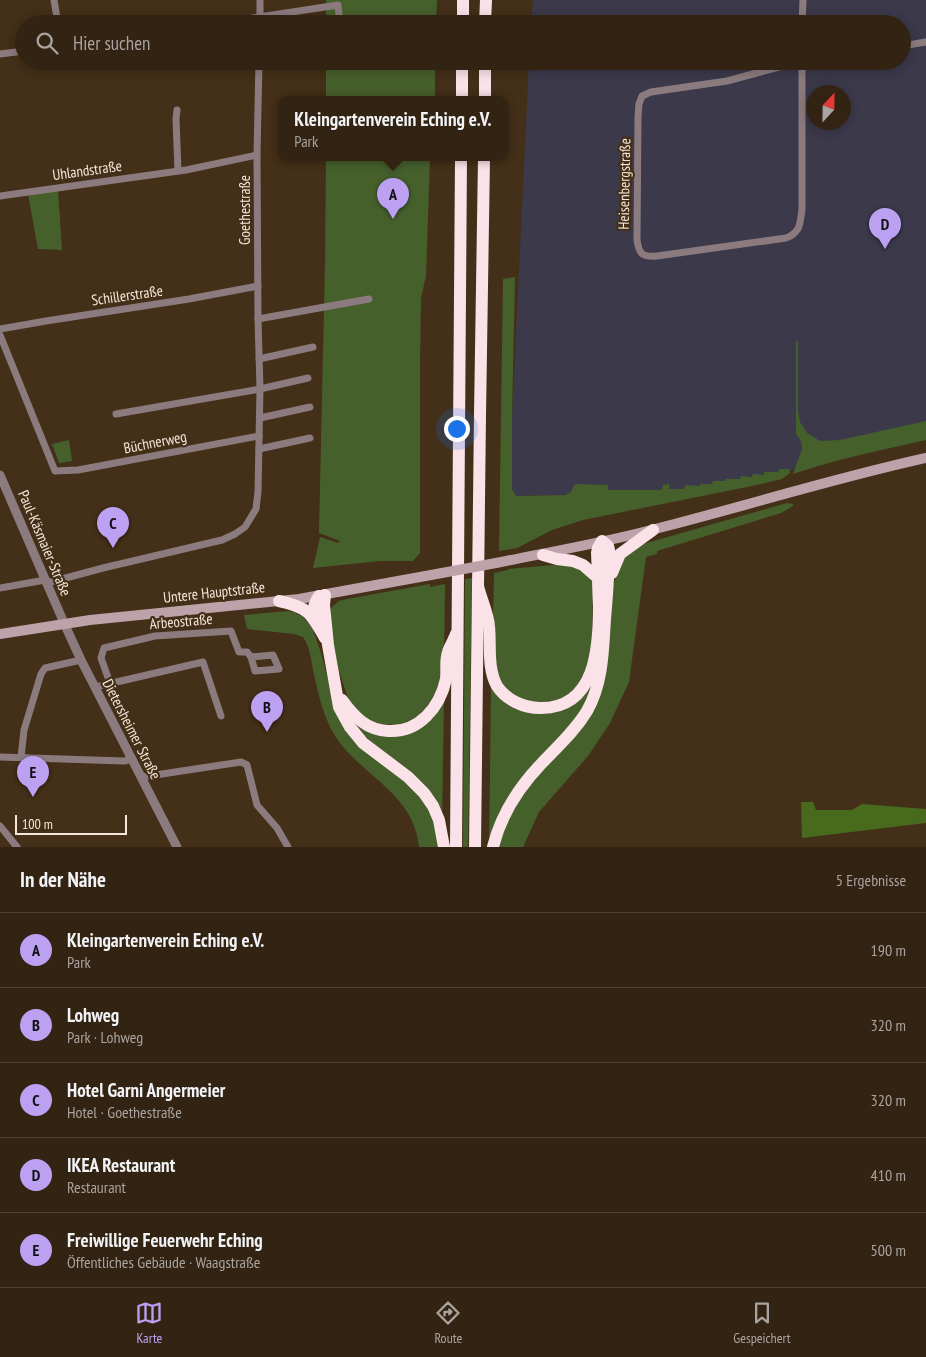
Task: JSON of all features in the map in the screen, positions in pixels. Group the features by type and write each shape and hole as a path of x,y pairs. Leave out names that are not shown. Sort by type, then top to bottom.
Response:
{"highway":[{"path":"463,0 463,15"},
{"path":"486,0 486,15"},
{"path":"462,70 462,96"},
{"path":"485,70 485,96"},
{"path":"456,847 461,161"},
{"path":"475,847 484,161"},
{"path":"478,586 489,624 490,660 492,672 498,686 509,699 516,703 533,708 559,705 568,701 582,690 590,676 596,655 603,581 620,554 653,530"},
{"path":"493,847 503,817 518,792 578,724 592,700 598,684 602,661 603,581 597,553 602,541"},
{"path":"543,555 556,560 572,561 583,565 603,581"},
{"path":"315,621 314,602 322,595 328,645 339,707 356,736 408,776 424,793 433,806 439,820 444,847"},
{"path":"279,600 306,610 315,621 328,645"},
{"path":"337,692 351,712 369,726 386,731 412,727 426,717 437,704 446,677 448,653 459,630"}],"main road":[{"name":"Untere Hauptstraße","path":"0,634 64,623 322,595 543,555 653,530 850,476 926,458"}],"street":[{"path":"54,0 56,15"},
{"path":"260,0 260,15"},
{"path":"802,0 802,15"},
{"path":"286,15 338,5 339,15"},
{"path":"911,44 926,42"},
{"path":"0,54 15,52"},
{"name":"Goethestraße","path":"0,588 46,581 222,540 245,527 256,509 260,418 257,155 259,70"},
{"name":"Heisenbergstraße","path":"768,70 727,81 651,92 642,96 638,116 638,246 643,256 786,238 797,232 802,209 802,70"},
{"path":"176,110 178,171"},
{"name":"Uhlandstraße","path":"0,196 178,171 257,155"},
{"name":"Schillerstraße","path":"0,329 258,286"},
{"path":"258,319 368,300"},
{"name":"Büchnerweg","path":"0,335 55,471 78,470 259,436"},
{"path":"259,358 313,347"},
{"path":"116,414 260,389 308,378"},
{"path":"260,418 310,407"},
{"path":"259,449 310,438"},
{"name":"Paul-Käsmaier-Straße","path":"0,475 64,623"},
{"name":"Dietersheimer Straße","path":"64,623 177,847"},
{"name":"Arbeostraße","path":"110,683 101,658 104,648 154,636 231,631 239,652 246,652 251,657"},
{"path":"21,757 24,730 41,674 45,668 81,660"},
{"path":"95,687 202,662 221,716"},
{"path":"0,757 124,761 133,759"},
{"path":"142,777 241,762 247,765 257,805 278,828 288,847"},
{"path":"0,826 17,847"}],"shaded area":[{"path":"533,0 926,0 926,434 825,458 779,475 695,492 516,496 512,489 512,418 529,70 911,70 911,15 532,15"}],"green space":[{"path":"326,0 437,0 436,15 326,15"},
{"path":"326,70 435,70 435,96 326,96"},
{"path":"326,161 430,161 426,276 421,298 420,553 413,561 380,561 313,568 320,537 338,543 340,541 319,533"},
{"path":"58,190 62,250 38,249 28,194"},
{"path":"515,277 512,489 516,496 565,495 571,492 575,484 608,485 608,490 662,490 663,485 669,484 669,489 684,489 685,485 700,486 700,484 712,484 713,481 740,479 741,476 752,477 753,474 764,475 764,472 778,472 779,469 789,469 790,473 782,479 752,486 583,520 552,530 517,548 499,551 503,279"},
{"path":"796,341 798,341 798,411 800,422 807,433 820,441 840,440 926,421 926,440 843,459 793,474 802,449 802,444 796,434"},
{"path":"69,440 72,461 59,463 52,444"},
{"path":"787,503 793,504 793,506 781,513 657,551 657,554 646,557 629,682 610,723 588,756 539,812 523,847 496,847 521,794 589,716 614,583 621,559 636,546"},
{"path":"572,564 593,581 592,653 580,686 559,702 534,705 506,691 492,661 494,573 508,569"},
{"path":"472,578 468,847 463,847 465,579"},
{"path":"430,584 430,587 445,584 444,658 442,674 435,696 417,718 401,725 379,724 361,715 348,698 339,671 329,623 330,612 332,607 339,601"},
{"path":"289,611 302,616 312,627 336,709 402,776 431,809 440,847 419,847 415,828 407,812 385,786 358,763 335,736 321,704 310,653 303,637 294,634 247,629 244,615"},
{"path":"594,676 587,702 489,841 491,681 544,712"},
{"path":"444,701 442,820 376,749 354,722 392,736"},
{"path":"801,802 813,802 816,810 852,810 862,804 926,809 926,823 802,838"}],"place":[{"name":"Kleingartenverein Eching e.V.","path":"393,219"},
{"name":"IKEA Restaurant","path":"885,249"},
{"name":"Hotel Garni Angermeier","path":"113,548"},
{"name":"Lohweg","path":"267,732"},
{"name":"Freiwillige Feuerwehr Eching","path":"33,797"}]}
